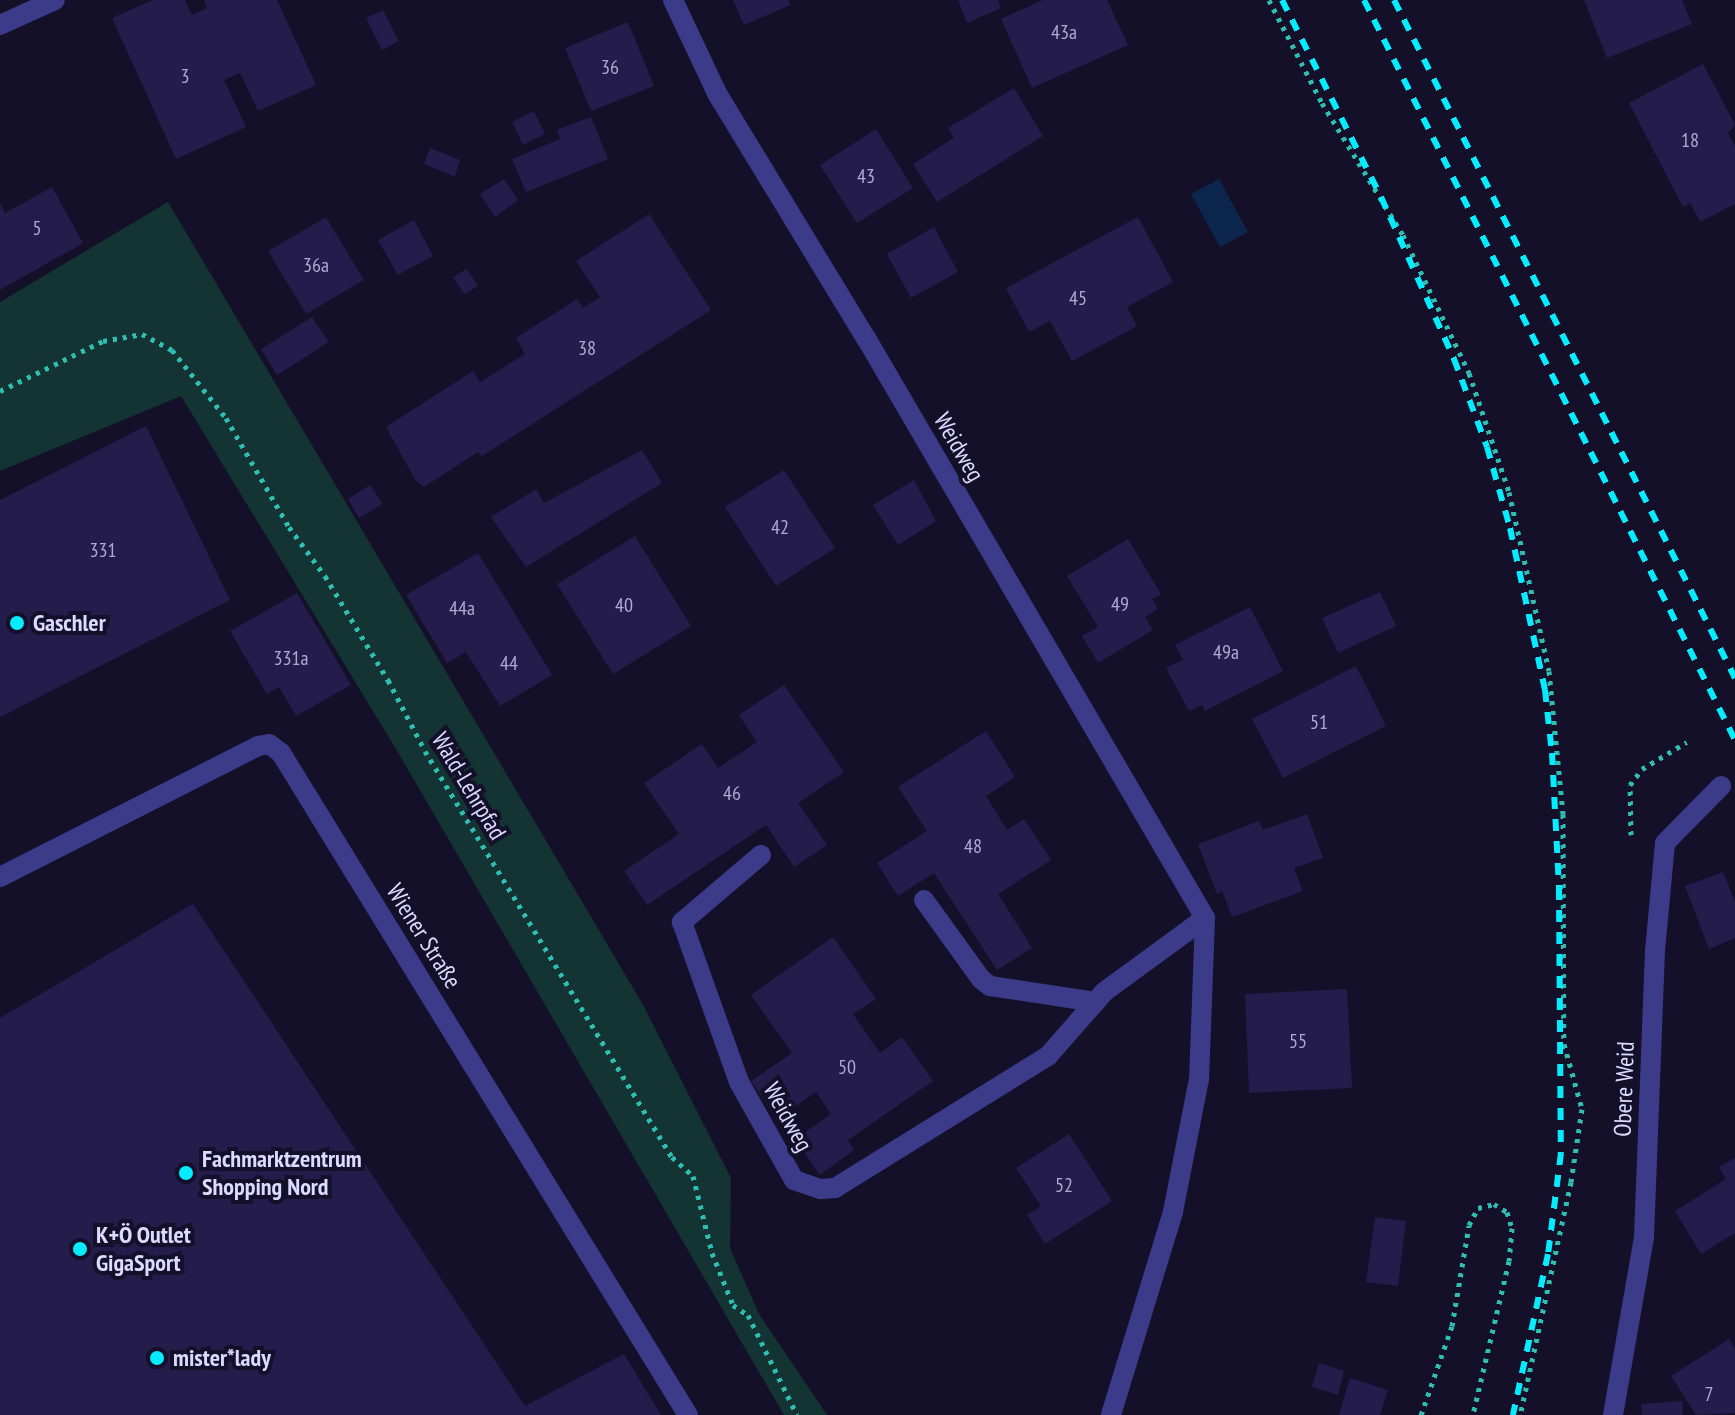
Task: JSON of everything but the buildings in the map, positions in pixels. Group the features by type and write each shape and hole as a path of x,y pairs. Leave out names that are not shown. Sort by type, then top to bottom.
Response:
{"street":[{"path":"0,25 55,0"},
{"name":"Weidweg","path":"673,0 718,95 866,338 1205,918 1104,992 1048,1056 835,1188 805,1186 794,1180 739,1082 682,922 761,855"},
{"name":"Wiener Straße","path":"0,877 258,746 269,744 281,753 688,1415"},
{"name":"Obere Weid","path":"1613,1415 1644,1237 1655,951 1665,843 1721,786"},
{"path":"924,900 981,979 990,986 1096,1002"},
{"path":"1111,1415 1173,1212 1199,1079 1205,918"}],"path":[{"path":"1269,0 1322,103 1403,235 1469,373 1509,492 1549,671 1563,814 1564,1044 1582,1109 1571,1182 1520,1415"},
{"name":"Wald-Lehrpfad","path":"0,391 103,341 142,334 172,350 226,418 289,527 325,576 388,680 425,751 672,1157 693,1176 712,1253 733,1305 748,1315 797,1415"},
{"path":"1421,1415 1452,1326 1469,1225 1478,1208 1494,1204 1507,1212 1512,1228 1509,1261 1498,1320 1473,1415"}],"green space":[{"path":"168,202 642,1003 731,1178 730,1248 759,1314 827,1415 784,1415 396,749 181,396 0,471 0,302"}],"water":[{"path":"1219,179 1248,232 1220,247 1191,194"}],"railway":[{"path":"1282,0 1381,197 1454,359 1487,447 1510,528 1545,690 1552,753 1559,888 1561,1153 1548,1254 1513,1415"},
{"path":"1364,0 1735,740"},
{"path":"1394,0 1735,678"}],"place":[{"name":"Gaschler","path":"17,623"},
{"name":"Fachmarktzentrum Shopping Nord","path":"186,1173"},
{"name":"K+Ö Outlet GigaSport","path":"80,1249"},
{"name":"mister*lady","path":"157,1358"}]}
